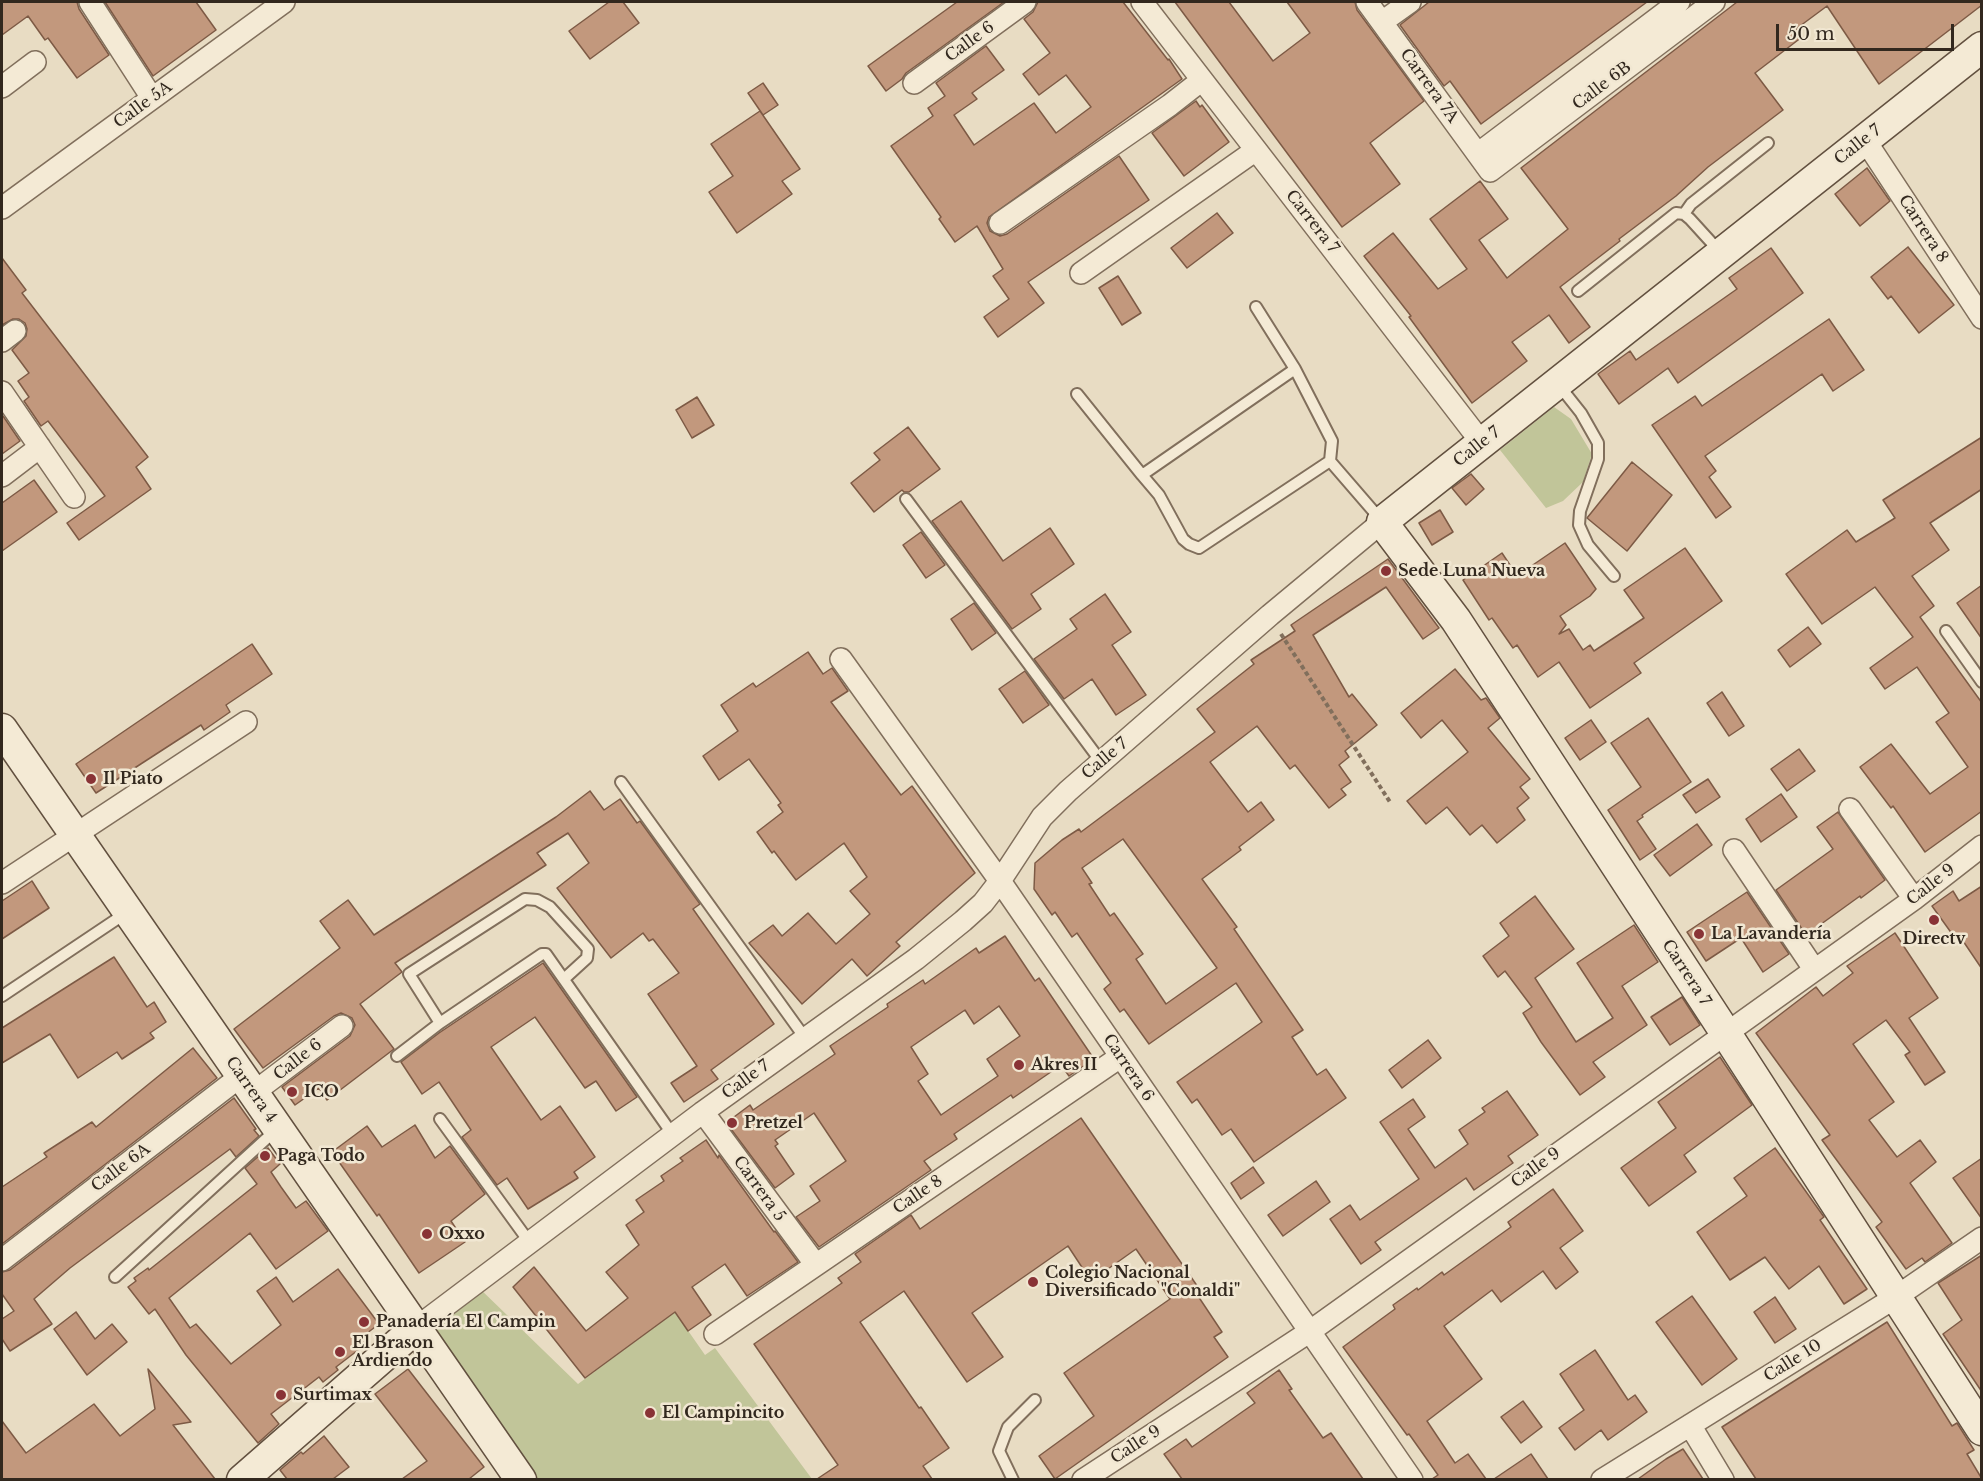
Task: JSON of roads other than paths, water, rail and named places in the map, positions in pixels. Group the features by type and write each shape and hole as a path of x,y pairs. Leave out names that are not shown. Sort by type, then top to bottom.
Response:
{"street":[{"path":"90,2 152,98"},
{"name":"Calle 5A","path":"2,208 284,2"},
{"name":"Calle 6","path":"914,83 1025,2"},
{"name":"Carrera 7","path":"1142,2 1482,443"},
{"name":"Carrera 7A","path":"1370,2 1382,22 1484,162"},
{"path":"1382,22 1410,2"},
{"name":"Calle 6B","path":"1484,162 1679,2"},
{"name":"Calle 6B","path":"1484,162 1714,2"},
{"name":"Calle 7","path":"242,1479 416,1328 703,1112 931,946 983,903 1042,817 1068,791 1270,615 1382,522 1982,47"},
{"path":"2,87 35,62"},
{"path":"1000,223 1170,105 1202,80"},
{"name":"Carrera 8","path":"1865,140 1982,318"},
{"path":"1081,273 1256,150"},
{"path":"2,392 74,497"},
{"path":"2,476 40,447"},
{"name":"Carrera 7","path":"1382,522 1456,620 1982,1430"},
{"name":"Carrera 6","path":"841,659 1000,881 1412,1479"},
{"path":"2,883 246,722"},
{"name":"Carrera 4","path":"2,729 416,1328 515,1477"},
{"path":"1850,809 1914,899"},
{"name":"Calle 9","path":"1083,1479 1310,1332 1725,1032 1914,899 1982,846"},
{"path":"1734,850 1814,969"},
{"name":"Calle 6","path":"247,1085 342,1026"},
{"name":"Calle 8","path":"715,1334 1120,1057"},
{"name":"Calle 6A","path":"2,1260 247,1085"},
{"name":"Carrera 5","path":"703,1112 816,1265"},
{"name":"Calle 10","path":"1602,1479 1896,1296 1982,1238"},
{"path":"1690,1425 1724,1479"}],"lane":[{"path":"1684,214 1691,204 1768,144"},
{"path":"1578,291 1677,213 1684,214 1705,234 1721,254"},
{"path":"1256,307 1295,369 1332,441 1330,461 1382,522"},
{"path":"1143,475 1295,369"},
{"path":"1557,383 1581,413 1598,443 1598,459 1580,511 1579,525 1588,545 1614,576"},
{"path":"1077,394 1159,495 1183,539 1199,548 1330,461"},
{"path":"906,499 1102,763"},
{"path":"1946,631 1982,682"},
{"path":"621,782 805,1038"},
{"path":"440,1023 409,974 525,899 537,900 550,908 588,949 587,958 564,979"},
{"path":"2,996 127,912"},
{"path":"397,1056 440,1023 542,954 546,954 673,1135"},
{"path":"440,1119 530,1243"},
{"path":"115,1277 278,1129"},
{"path":"1013,1479 999,1451 1008,1426 1035,1400"}],"place":[{"name":"Sede Luna Nueva","path":"1386,571"},
{"name":"Il Piato","path":"91,779"},
{"name":"Directv","path":"1934,920"},
{"name":"La Lavandería","path":"1699,934"},
{"name":"Akres II","path":"1019,1065"},
{"name":"ICO","path":"292,1092"},
{"name":"Pretzel","path":"732,1123"},
{"name":"Paga Todo","path":"265,1156"},
{"name":"Oxxo","path":"427,1234"},
{"name":"Colegio Nacional Diversificado \"Conaldi\"","path":"1033,1282"},
{"name":"Panadería El Campin","path":"364,1322"},
{"name":"El Brason Ardiendo","path":"340,1352"},
{"name":"Surtimax","path":"281,1395"},
{"name":"El Campincito","path":"650,1413"}]}
